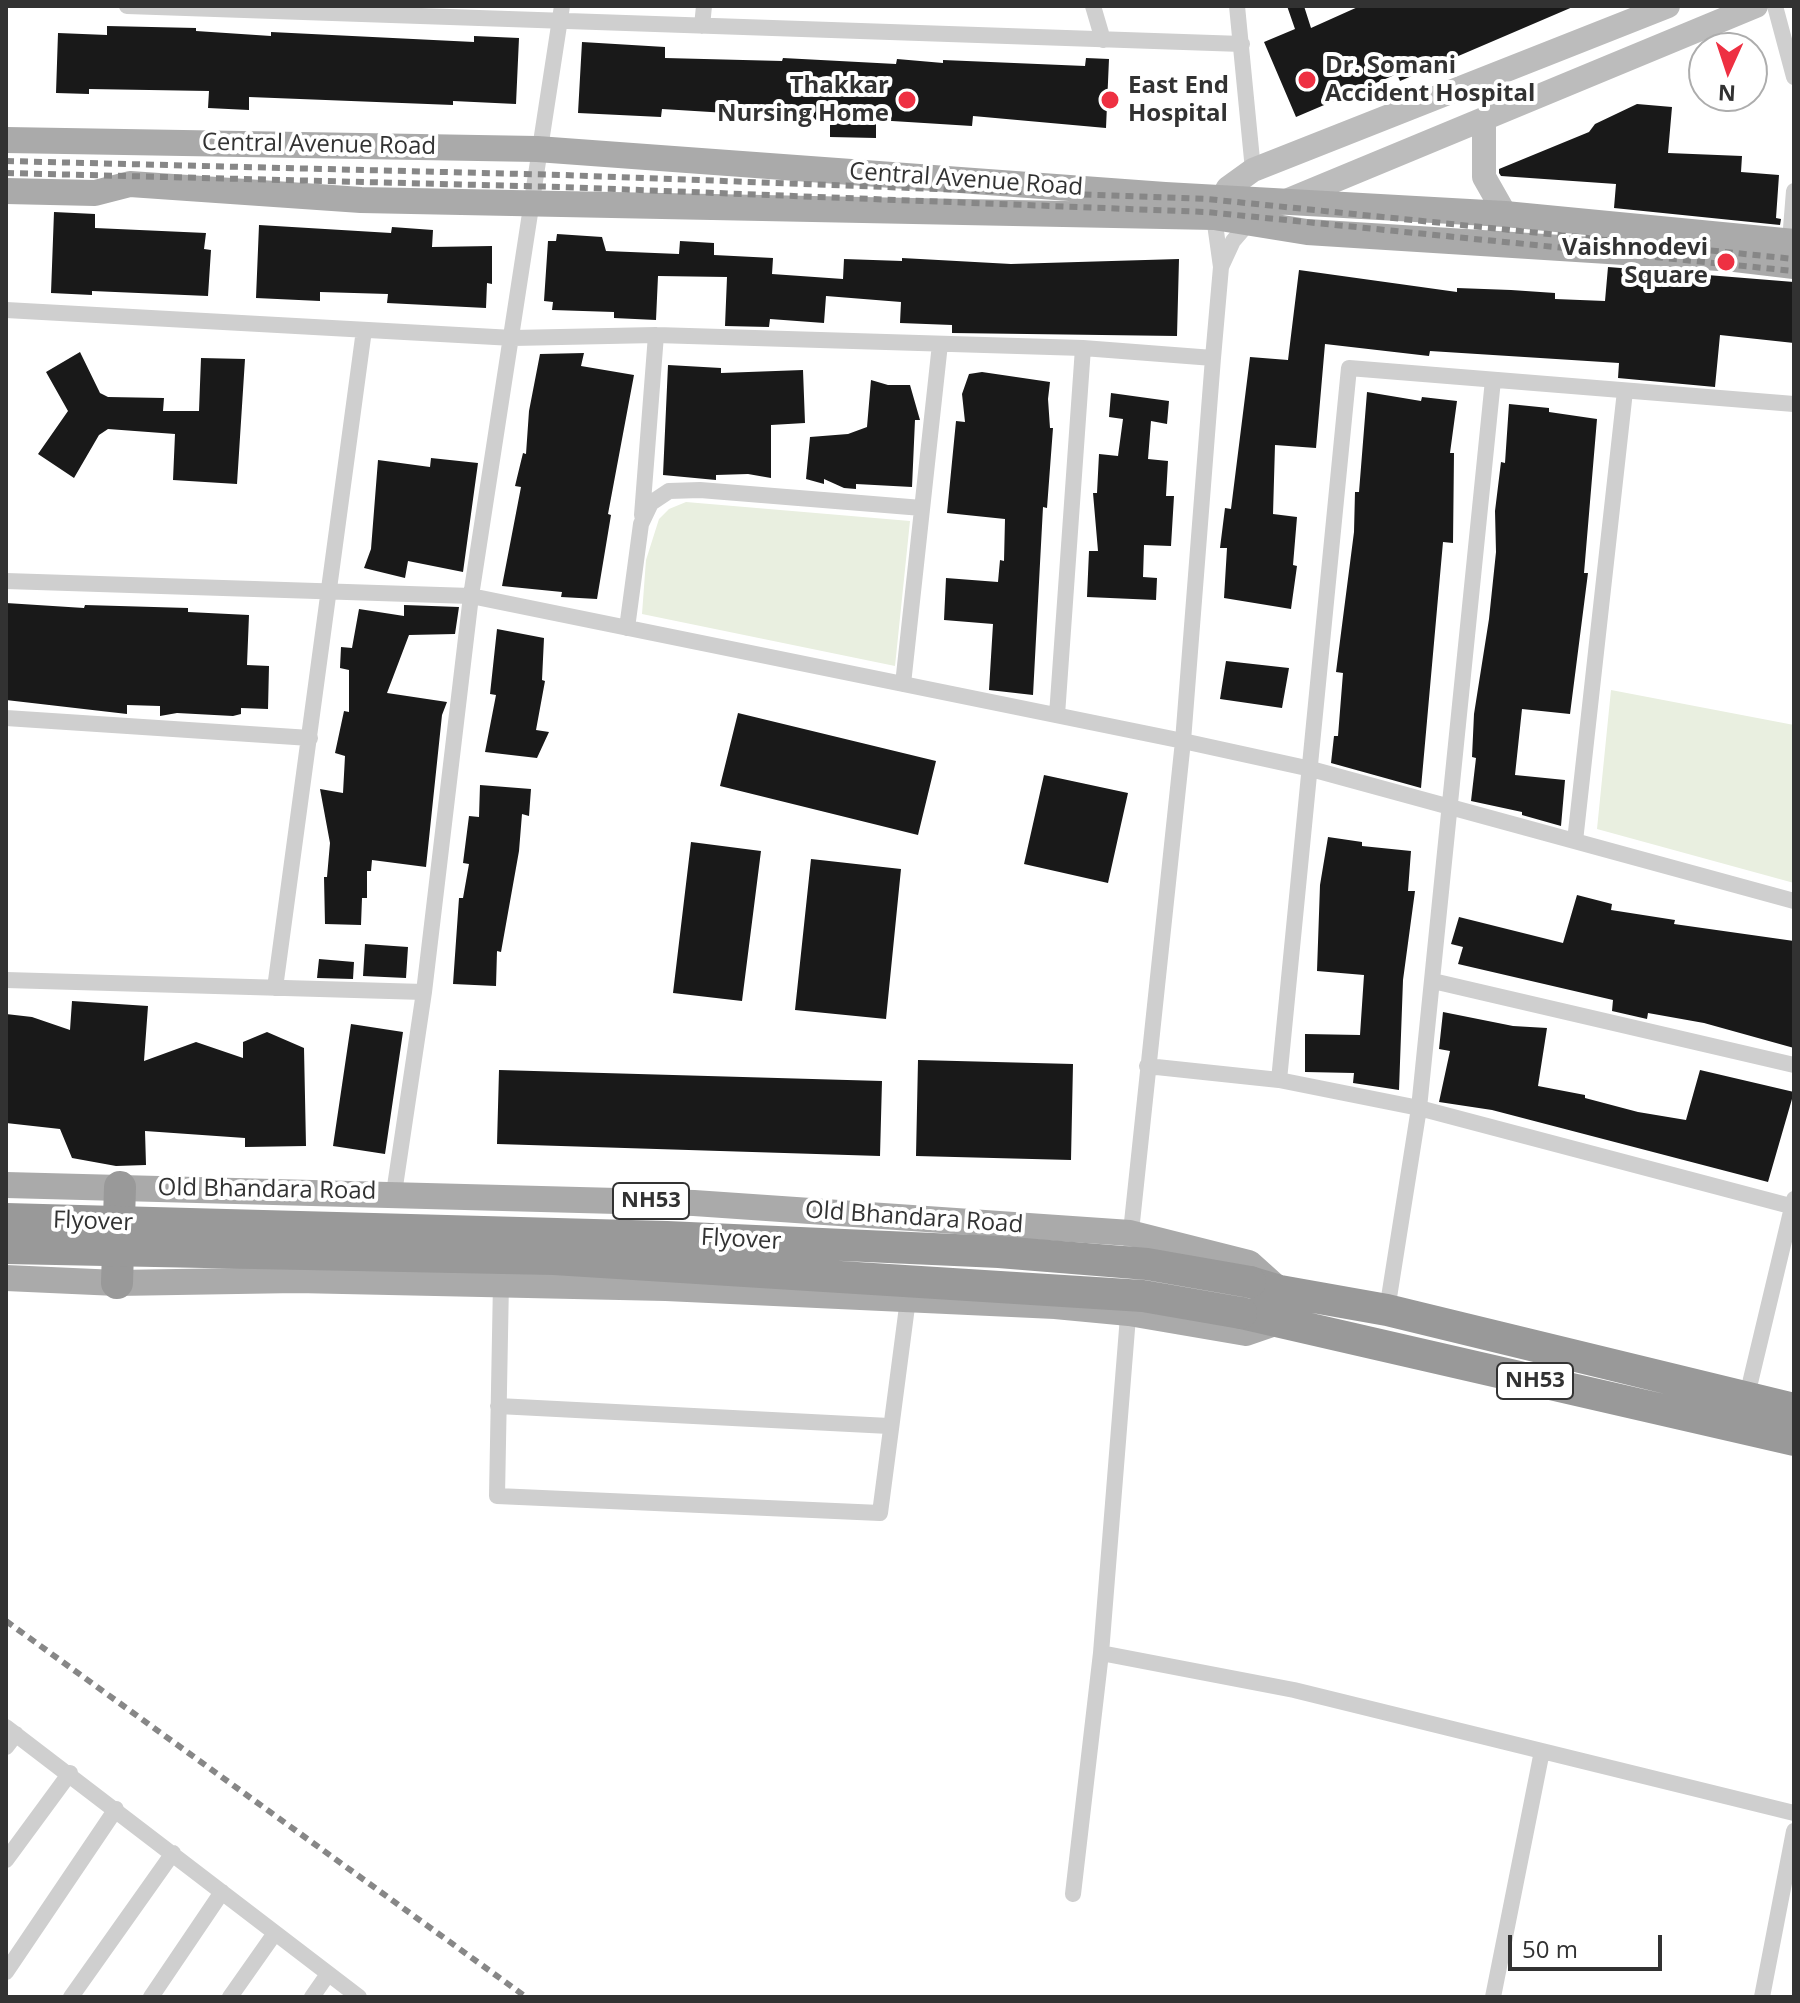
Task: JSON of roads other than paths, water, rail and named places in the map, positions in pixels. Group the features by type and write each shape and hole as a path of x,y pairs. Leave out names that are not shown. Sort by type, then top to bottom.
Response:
{"highway":[{"path":"117,1283 120,1187"},
{"name":"Flyover","path":"6,1219 667,1237 999,1252 1147,1264 1265,1287"},
{"name":"Flyover","path":"6,1248 554,1259 1143,1296 1241,1313 1275,1323"},
{"name":"NH53","path":"1265,1287 1387,1310 1743,1412 1794,1440"},
{"name":"NH53","path":"1275,1323 1743,1412 1794,1409"}],"main road":[{"path":"1217,208 1253,170 1668,6"},
{"path":"1251,220 1283,202 1756,6"},
{"path":"1484,119 1484,177 1505,214"},
{"name":"Central Avenue Road","path":"6,123 105,126 136,143"},
{"name":"Central Avenue Road","path":"6,140 537,149 1217,208 1283,202 1505,214 1793,250"},
{"path":"6,182 130,184 361,200 531,204 1217,208 1251,220 1307,232 1735,259 1793,250"},
{"path":"6,191 95,193 130,184"},
{"name":"Old Bhandara Road","path":"6,1185 694,1203 1130,1233 1249,1263 1265,1287"},
{"name":"NH53","path":"6,1278 117,1283 297,1280 501,1282 908,1299 1129,1313 1246,1333 1275,1323"}],"street":[{"path":"127,6 560,14 702,26 1242,44"},
{"path":"702,26 704,6"},
{"path":"1093,6 1103,40"},
{"path":"1237,6 1253,170"},
{"path":"1775,6 1794,77"},
{"path":"394,1193 424,992 471,596 513,338 537,149 560,14"},
{"path":"1793,250 1794,191"},
{"path":"1073,1894 1101,1653 1129,1313 1130,1233 1183,741 1221,267 1217,208"},
{"path":"1221,267 1233,241 1251,220"},
{"path":"6,310 513,338 656,335 1083,348 1213,358"},
{"path":"275,988 364,330"},
{"path":"627,628 641,524 656,335"},
{"path":"903,684 940,344"},
{"path":"1057,715 1083,348"},
{"path":"1279,1080 1349,368 1794,404"},
{"path":"1387,1310 1419,1108 1447,806 1493,380"},
{"path":"1575,841 1625,391"},
{"path":"641,524 651,503 669,491 700,490 922,508"},
{"path":"6,581 471,596 1311,769 1794,901"},
{"path":"6,718 310,738"},
{"path":"6,980 424,992"},
{"path":"1433,981 1794,1065"},
{"path":"1147,1066 1279,1080 1419,1108 1793,1204 1743,1412"},
{"path":"501,1282 497,1496 880,1513 908,1299"},
{"path":"498,1406 889,1426"},
{"path":"1101,1653 1294,1690 1794,1813"},
{"path":"9,1736 70,1773 359,1997"},
{"path":"1493,1997 1542,1751"},
{"path":"6,1860 70,1773"},
{"path":"6,1972 116,1809"},
{"path":"1762,1997 1794,1831"},
{"path":"71,1997 173,1853"},
{"path":"151,1997 222,1892"},
{"path":"230,1997 275,1933"},
{"path":"312,1997 328,1974"}],"railway":[{"path":"6,161 563,175 1207,199 1794,259"},
{"path":"6,173 562,187 1206,212 1794,271"},
{"path":"6,1621 526,1997"}],"place":[{"name":"Dr. Somani Accident Hospital","path":"1307,80"},
{"name":"Thakkar Nursing Home","path":"907,100"},
{"name":"East End Hospital","path":"1110,100"},
{"name":"Vaishnodevi Square","path":"1726,262"}]}
